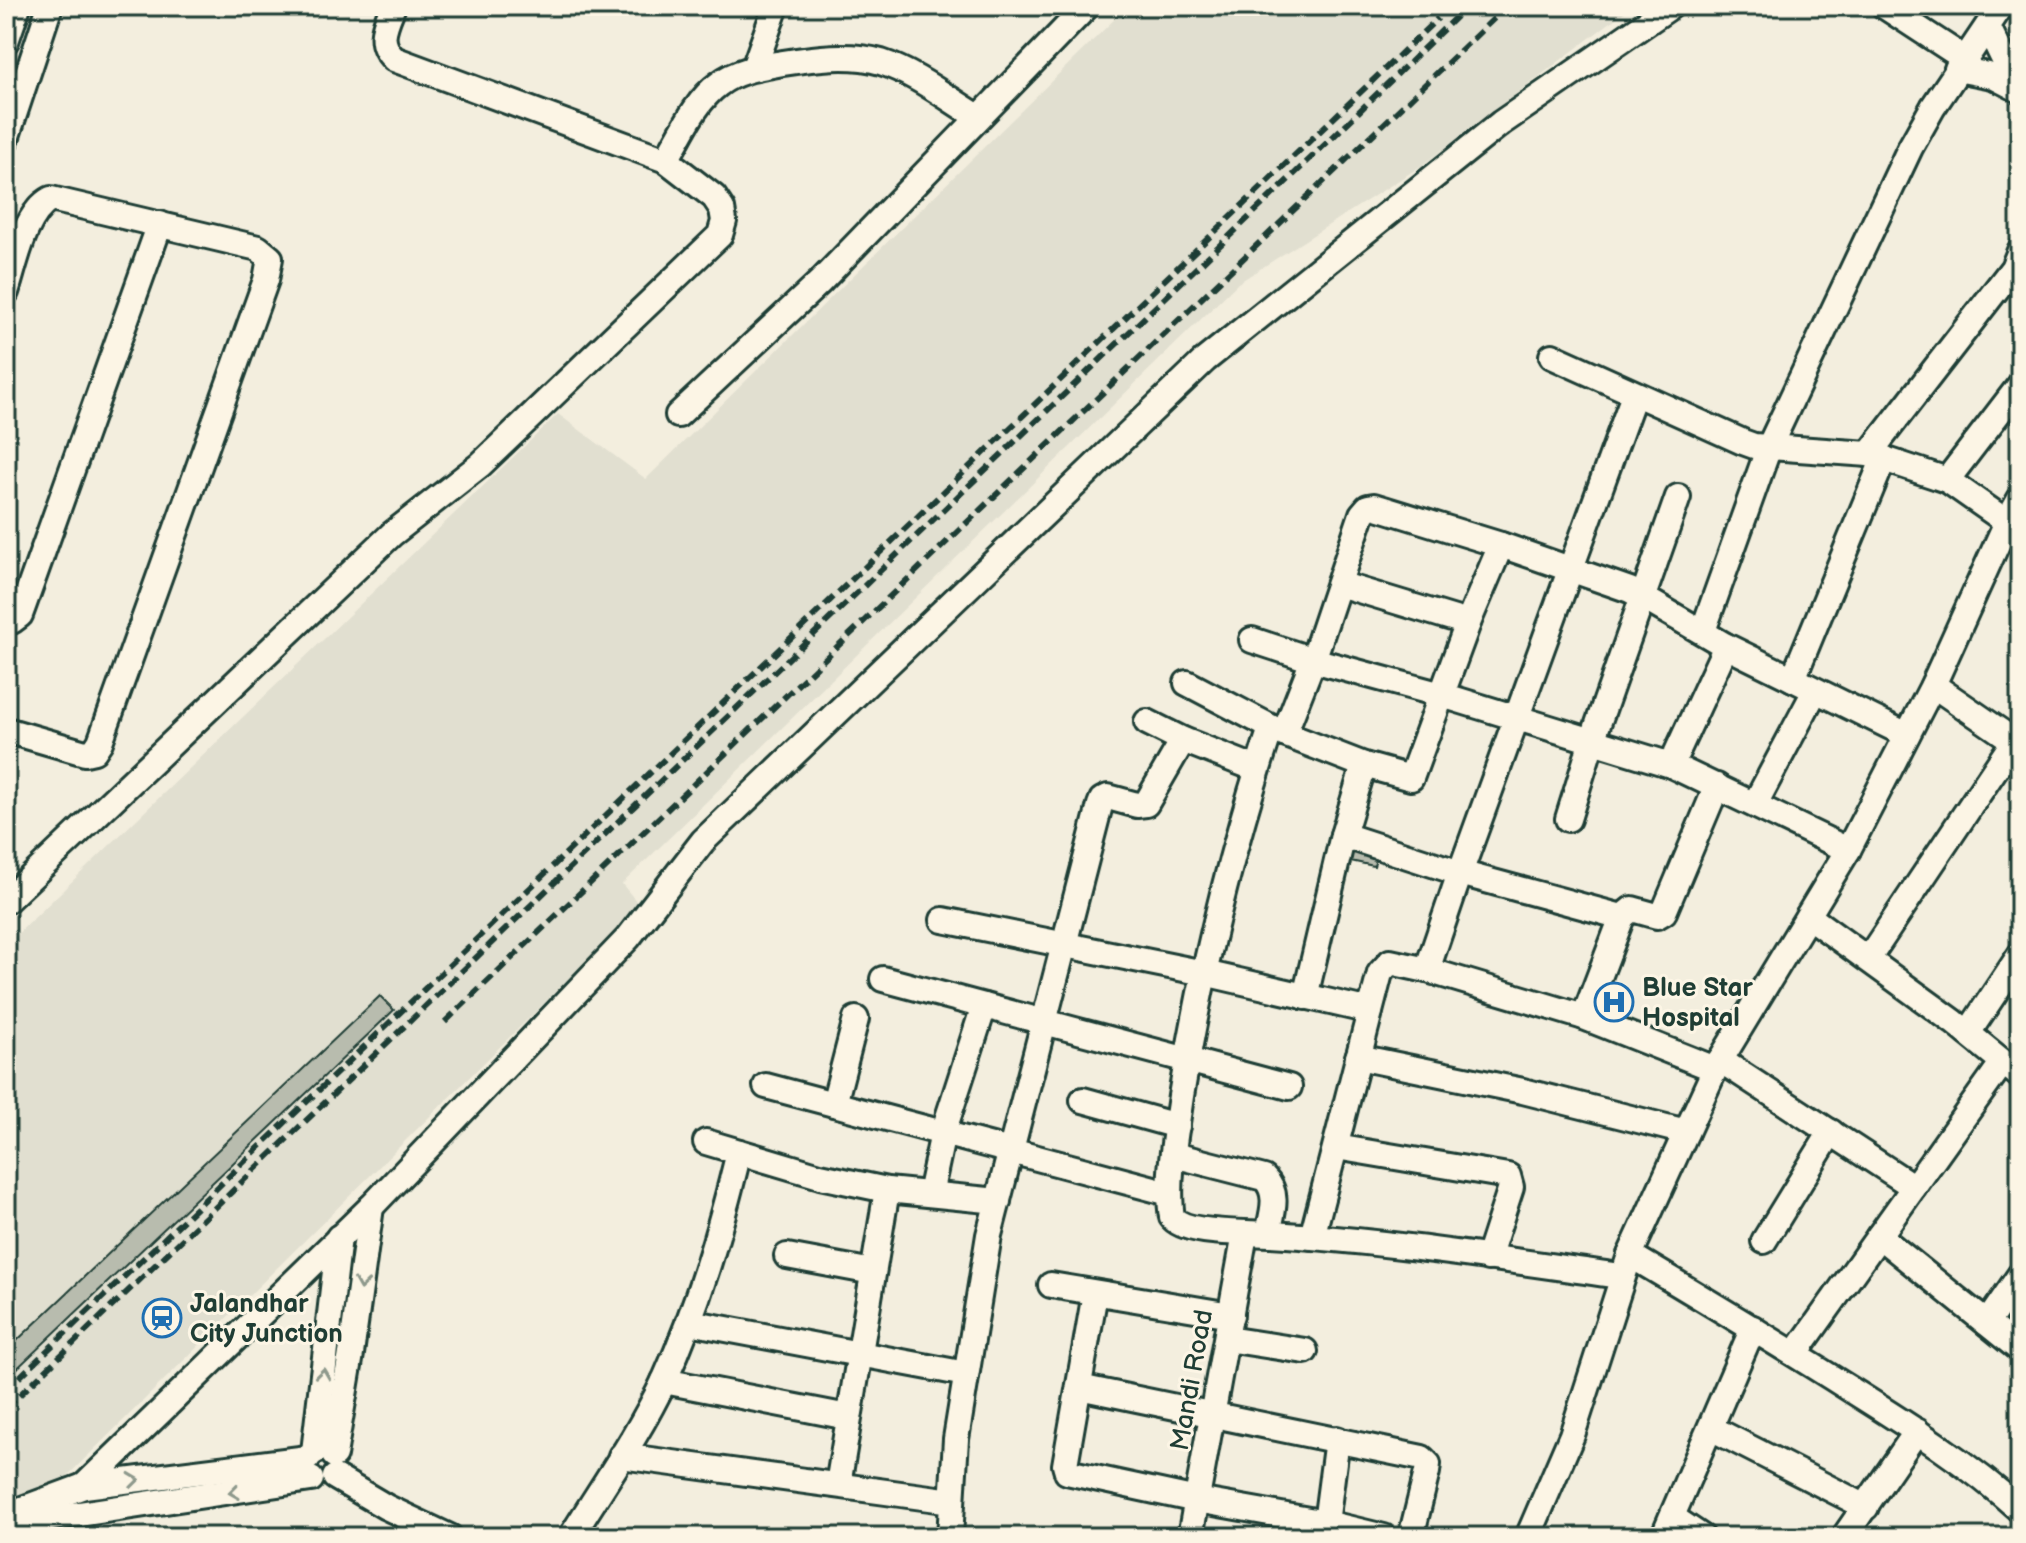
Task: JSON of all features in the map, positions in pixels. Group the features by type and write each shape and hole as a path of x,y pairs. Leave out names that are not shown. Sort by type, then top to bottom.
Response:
{"street":[{"path":"6,41 18,6"},
{"path":"6,139 50,6"},
{"path":"6,901 392,534 480,465 720,235 724,221 722,209 714,197 666,160 394,59 385,51 382,42 393,6"},
{"path":"754,68 776,6"},
{"path":"678,415 820,282 1087,6"},
{"path":"84,1486 371,1207 628,938 703,841 1205,360 1501,123 1671,6"},
{"path":"1884,6 1961,64 2019,89"},
{"path":"1703,631 1769,447 1910,148 2001,6"},
{"path":"1988,27 2019,89"},
{"path":"666,160 704,98 719,84 754,68 820,58 846,57 882,63 909,75 978,117"},
{"path":"6,292 30,220 41,204 51,199 258,248 270,258 266,280 100,742 94,751 85,753 6,730"},
{"path":"6,619 12,621 20,615 160,224"},
{"path":"1793,679 1876,456 2013,268 2020,251"},
{"path":"1552,356 1754,446 1876,456 1947,480 2007,522"},
{"path":"1947,480 2020,385"},
{"path":"1427,970 1515,718 1634,395"},
{"path":"1568,819 1592,741 1678,497"},
{"path":"1528,1537 1572,1435 1626,1265 1717,1064 1848,850 1933,685 2020,499"},
{"path":"1907,735 1726,646 1642,596 1501,545 1381,507 1368,507 1362,514 1313,660 1257,769 1204,973 1187,1061 1169,1193 1172,1217 1182,1226 1256,1234 1312,1237 1488,1258 1626,1265 1753,1328 1795,1354 1917,1431 1992,1485 2020,1510"},
{"path":"1187,683 1278,731 1364,765 1411,778 1468,623 1501,545"},
{"path":"1339,584 1468,623"},
{"path":"1252,640 1671,765 1848,850"},
{"path":"1671,765 1726,646"},
{"path":"1868,959 2017,743 1933,685"},
{"path":"1755,804 1815,691"},
{"path":"1147,722 1183,740 1257,769"},
{"path":"950,1537 956,1439 989,1235 1102,800 1108,797 1137,805 1146,804 1183,740"},
{"path":"1305,997 1343,835 1364,765"},
{"path":"1584,1017 1622,917 1632,909 1657,916 1664,912 1717,786"},
{"path":"1343,835 1460,873 1622,917"},
{"path":"1795,1354 1914,1187 2011,1069 1968,1033 1808,916"},
{"path":"943,920 1204,973 1370,1011"},
{"path":"1968,1033 2020,955"},
{"path":"1312,1237 1380,973 1390,962 1584,1017 1717,1064 1831,1132 1914,1187"},
{"path":"883,979 1289,1087"},
{"path":"930,1194 943,1133 984,1006"},
{"path":"834,1104 856,1019"},
{"path":"1358,1057 1523,1091 1686,1132"},
{"path":"766,1086 1169,1193"},
{"path":"1083,1100 1177,1126"},
{"path":"1764,1241 1831,1132"},
{"path":"706,1142 820,1176 887,1190 998,1201"},
{"path":"1336,1147 1508,1176 1511,1187 1488,1258"},
{"path":"571,1537 664,1381 689,1322 724,1213 739,1152"},
{"name":"Mandi Road","path":"1174,1155 1264,1178 1270,1184 1274,1204 1256,1234 1229,1327 1190,1537"},
{"path":"838,1485 887,1190"},
{"path":"320,1464 351,1354 371,1207"},
{"path":"1879,1236 2020,1350"},
{"path":"320,1464 339,1237"},
{"path":"787,1256 873,1272"},
{"path":"1987,1323 2020,1275"},
{"path":"1051,1285 1229,1327 1305,1351"},
{"path":"1095,1293 1065,1465 1067,1472 1384,1537"},
{"path":"689,1322 966,1374"},
{"path":"1702,1537 1668,1527 1753,1328"},
{"path":"664,1381 848,1417"},
{"path":"1079,1387 1425,1460 1427,1472 1411,1537"},
{"path":"1711,1428 1866,1507"},
{"path":"1844,1537 1917,1431"},
{"path":"1326,1523 1337,1439"},
{"path":"621,1456 952,1501"},
{"path":"6,1525 320,1464"},
{"path":"6,1515 84,1486 320,1464 386,1507 450,1537"}],"shaded area":[{"path":"1128,6 1632,6 1421,166 1238,283 622,884 641,907 37,1506 6,1505 6,945 558,414 646,479"}],"building":[{"path":"1344,841 1379,848 1374,866 1341,859"},
{"path":"1616,990 1631,998 1620,1018 1605,1010"},
{"path":"380,996 394,1010 6,1379 6,1351"}],"railway":[{"path":"6,1408 1467,6"},
{"path":"445,1022 1507,6"},
{"path":"6,1390 1438,18"}],"place":[{"name":"Blue Star Hospital","path":"1614,1002"},
{"name":"Jalandhar City Junction","path":"162,1318"}]}
